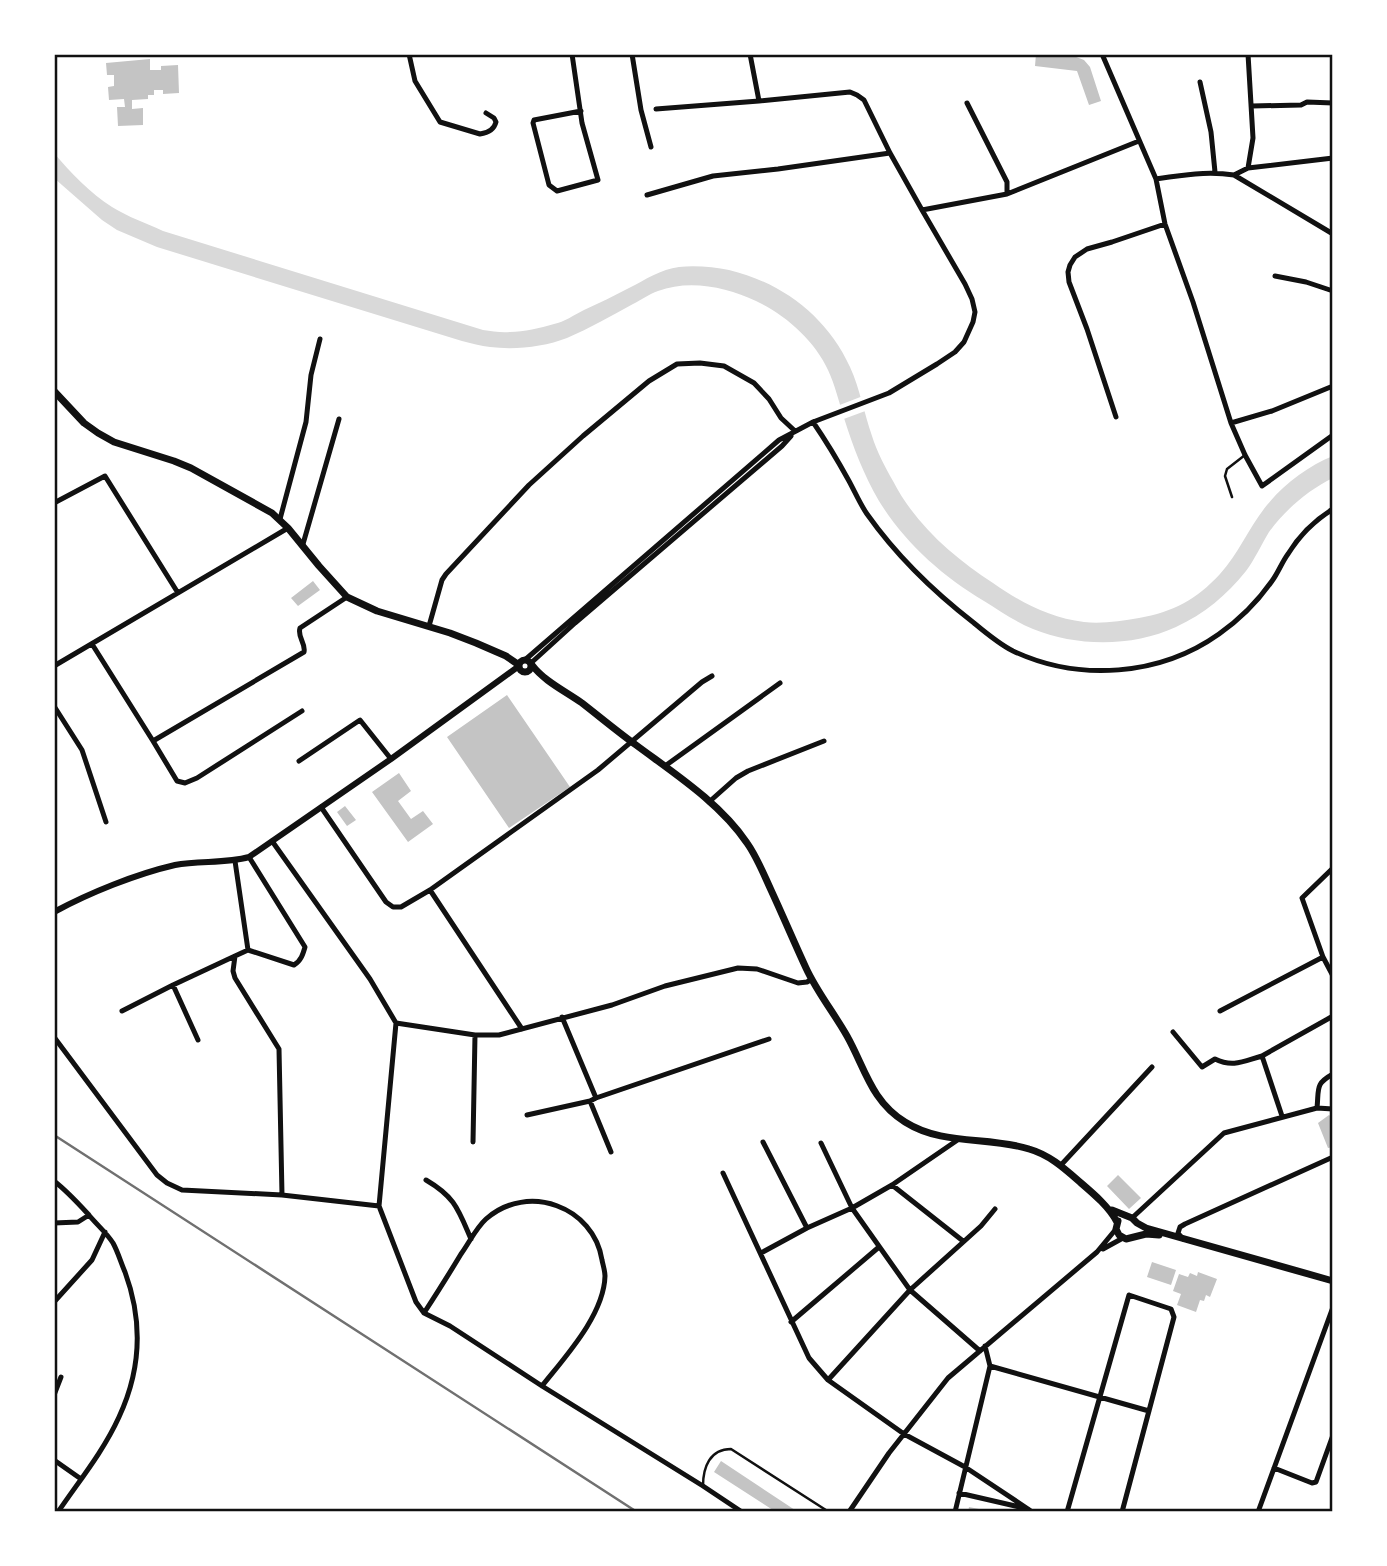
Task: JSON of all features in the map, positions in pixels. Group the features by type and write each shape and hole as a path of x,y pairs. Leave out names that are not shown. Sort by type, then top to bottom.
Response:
{"main road":[{"path":"54,391 76,415 98,433 114,442 191,468 280,519 347,597 377,611 476,643 547,678 709,802 732,823 748,844 812,979 848,1036 868,1082 877,1097 903,1121 938,1136 1011,1144 1030,1149 1060,1165 1105,1206 1146,1228 1333,1281"},
{"path":"1105,1206 1117,1226 1119,1236 1123,1238 1146,1234 1167,1235"},
{"path":"1117,1226 1121,1218 1132,1219"},
{"path":"1132,1219 1137,1231 1133,1237"}],"street":[{"path":"409,54 415,81 440,122 480,134 486,133 495,127 496,122 486,113"},
{"path":"572,54 585,135 598,180 557,191 549,185 533,123 534,120 581,111"},
{"path":"632,54 639,99 651,147"},
{"path":"750,54 759,101"},
{"path":"1102,54 1156,179 1166,224 1231,423 1262,486 1333,435"},
{"path":"1248,54 1253,138 1248,168"},
{"path":"1200,82 1211,132 1215,172"},
{"path":"54,912 120,883 174,865 234,861 249,857 525,665 782,446 795,431 889,393 955,352 964,342 975,313 972,299 890,153 864,100 850,92 656,109"},
{"path":"967,103 1007,182 1007,194"},
{"path":"1252,106 1333,103"},
{"path":"922,210 1007,194 1139,141"},
{"path":"647,195 713,176 890,153"},
{"path":"1234,175 1248,168 1333,158"},
{"path":"1156,179 1215,172 1234,175 1333,234"},
{"path":"1116,417 1069,282 1068,272 1075,257 1082,251 1166,224"},
{"path":"1275,276 1333,291"},
{"path":"280,519 306,422 311,375 320,340"},
{"path":"429,626 446,574 529,485 649,381 677,364 724,366 754,383 769,399 781,418 795,431"},
{"path":"1231,423 1272,411 1333,386"},
{"path":"303,544 339,419"},
{"path":"813,422 865,512 918,575 952,607 1011,650 1040,662 1081,670 1104,672 1156,664 1202,645 1246,611 1272,581 1289,551 1307,530 1333,509"},
{"path":"54,503 105,476 178,593"},
{"path":"54,666 288,528"},
{"path":"153,741 304,652 300,628 347,597"},
{"path":"92,644 177,781 185,783 197,778 302,711"},
{"path":"321,807 386,902 397,908 430,890 598,770 712,676"},
{"path":"665,766 780,683"},
{"path":"54,706 82,750 106,822"},
{"path":"299,761 360,720 391,758"},
{"path":"709,802 748,771 824,741"},
{"path":"272,841 370,979 396,1023 379,1206 416,1302 424,1313 450,1326 742,1512"},
{"path":"122,1011 248,950 295,965 299,963 305,947 249,857"},
{"path":"234,861 248,950"},
{"path":"1333,868 1302,898 1323,957 1333,976"},
{"path":"430,890 522,1029"},
{"path":"235,956 234,978 279,1049 282,1195"},
{"path":"1220,1011 1323,957"},
{"path":"396,1023 475,1035 499,1035 612,1005 665,986 738,968 757,970 798,983 812,979"},
{"path":"173,985 198,1040"},
{"path":"1173,1032 1202,1067 1215,1059 1232,1065 1262,1056 1333,1016"},
{"path":"562,1017 611,1152"},
{"path":"472,1142 475,1035"},
{"path":"54,1037 157,1175 167,1184 181,1190 282,1195 379,1206"},
{"path":"527,1115 593,1099 769,1039"},
{"path":"1262,1056 1282,1116"},
{"path":"1060,1165 1152,1067"},
{"path":"1317,1108 1319,1084 1333,1074"},
{"path":"1132,1219 1224,1133 1317,1108 1333,1109"},
{"path":"761,1253 892,1185 958,1139"},
{"path":"763,1142 807,1228"},
{"path":"821,1143 852,1208 910,1290 980,1351"},
{"path":"1186,1241 1178,1233 1180,1227 1185,1224 1333,1157"},
{"path":"723,1173 808,1358 828,1380 904,1434 965,1467 1030,1510"},
{"path":"426,1180 453,1202 471,1239"},
{"path":"54,1181 70,1194 113,1243 133,1295 138,1343 131,1387 119,1416 103,1447 58,1512"},
{"path":"892,1185 963,1241"},
{"path":"424,1313 471,1239 487,1219 509,1206 532,1201 550,1203 570,1211 586,1224 600,1247 605,1276 600,1298 581,1336 542,1386"},
{"path":"828,1380 910,1290 981,1226 995,1209"},
{"path":"54,1223 78,1222 89,1215"},
{"path":"1097,1252 1117,1226"},
{"path":"54,1302 92,1260 105,1232"},
{"path":"849,1512 889,1453 948,1378 1097,1252 1123,1238"},
{"path":"791,1322 879,1247"},
{"path":"1067,1512 1129,1295 1171,1309 1174,1317 1122,1512"},
{"path":"1258,1512 1333,1307"},
{"path":"955,1512 990,1366 985,1346"},
{"path":"990,1366 1149,1411"},
{"path":"54,1395 61,1377"},
{"path":"1274,1468 1312,1483 1316,1482 1333,1435"},
{"path":"54,1460 81,1479"},
{"path":"959,1493 1030,1510"}],"lane":[{"path":"1232,497 1225,475 1227,469 1245,455"},
{"path":"703,1486 705,1466 715,1452 731,1449 829,1512"}],"shaded area":[{"path":"54,153 81,182 104,201 124,214 163,231 483,330 521,331 558,323 653,275 679,267 729,270 767,284 785,293 816,318 840,349 853,375 881,459 902,497 924,525 964,562 1003,590 1025,603 1059,617 1084,622 1112,622 1151,615 1183,604 1220,574 1261,513 1289,483 1306,470 1333,456 1333,478 1290,508 1269,532 1239,580 1223,596 1186,622 1159,634 1123,641 1086,642 1050,635 1020,623 968,591 939,569 900,531 879,501 864,471 833,382 822,359 798,330 778,313 756,301 708,286 670,287 558,341 519,348 480,345 157,247 117,230 54,178"}],"pier":[{"path":"863,396 868,410 841,420 837,406"}],"building":[{"path":"1036,54 1071,55 1084,60 1090,67 1101,101 1089,105 1077,71 1035,66"},
{"path":"150,59 150,70 178,65 179,93 163,94 163,90 154,90 154,95 148,95 148,99 132,100 132,109 143,108 143,125 118,126 117,107 125,107 124,99 109,100 108,87 114,86 114,75 107,75 106,63"},
{"path":"313,581 320,590 298,606 291,598"},
{"path":"507,695 570,787 509,828 447,737"},
{"path":"399,773 411,791 398,801 411,819 423,811 433,824 408,842 372,792"},
{"path":"345,806 356,820 347,826 337,812"},
{"path":"1329,1115 1333,1118 1333,1147 1328,1148 1318,1123"},
{"path":"1118,1175 1141,1198 1129,1209 1107,1186"},
{"path":"1152,1262 1176,1270 1171,1285 1147,1277"},
{"path":"1198,1272 1217,1279 1210,1297 1206,1295 1204,1301 1200,1300 1196,1312 1177,1305 1181,1294 1173,1291 1179,1274 1188,1277 1190,1273 1197,1276"},
{"path":"721,1461 798,1512 776,1512 714,1472"},
{"path":"969,1507 989,1511 989,1512 968,1512"}],"railway":[{"path":"54,1135 637,1512"}]}
